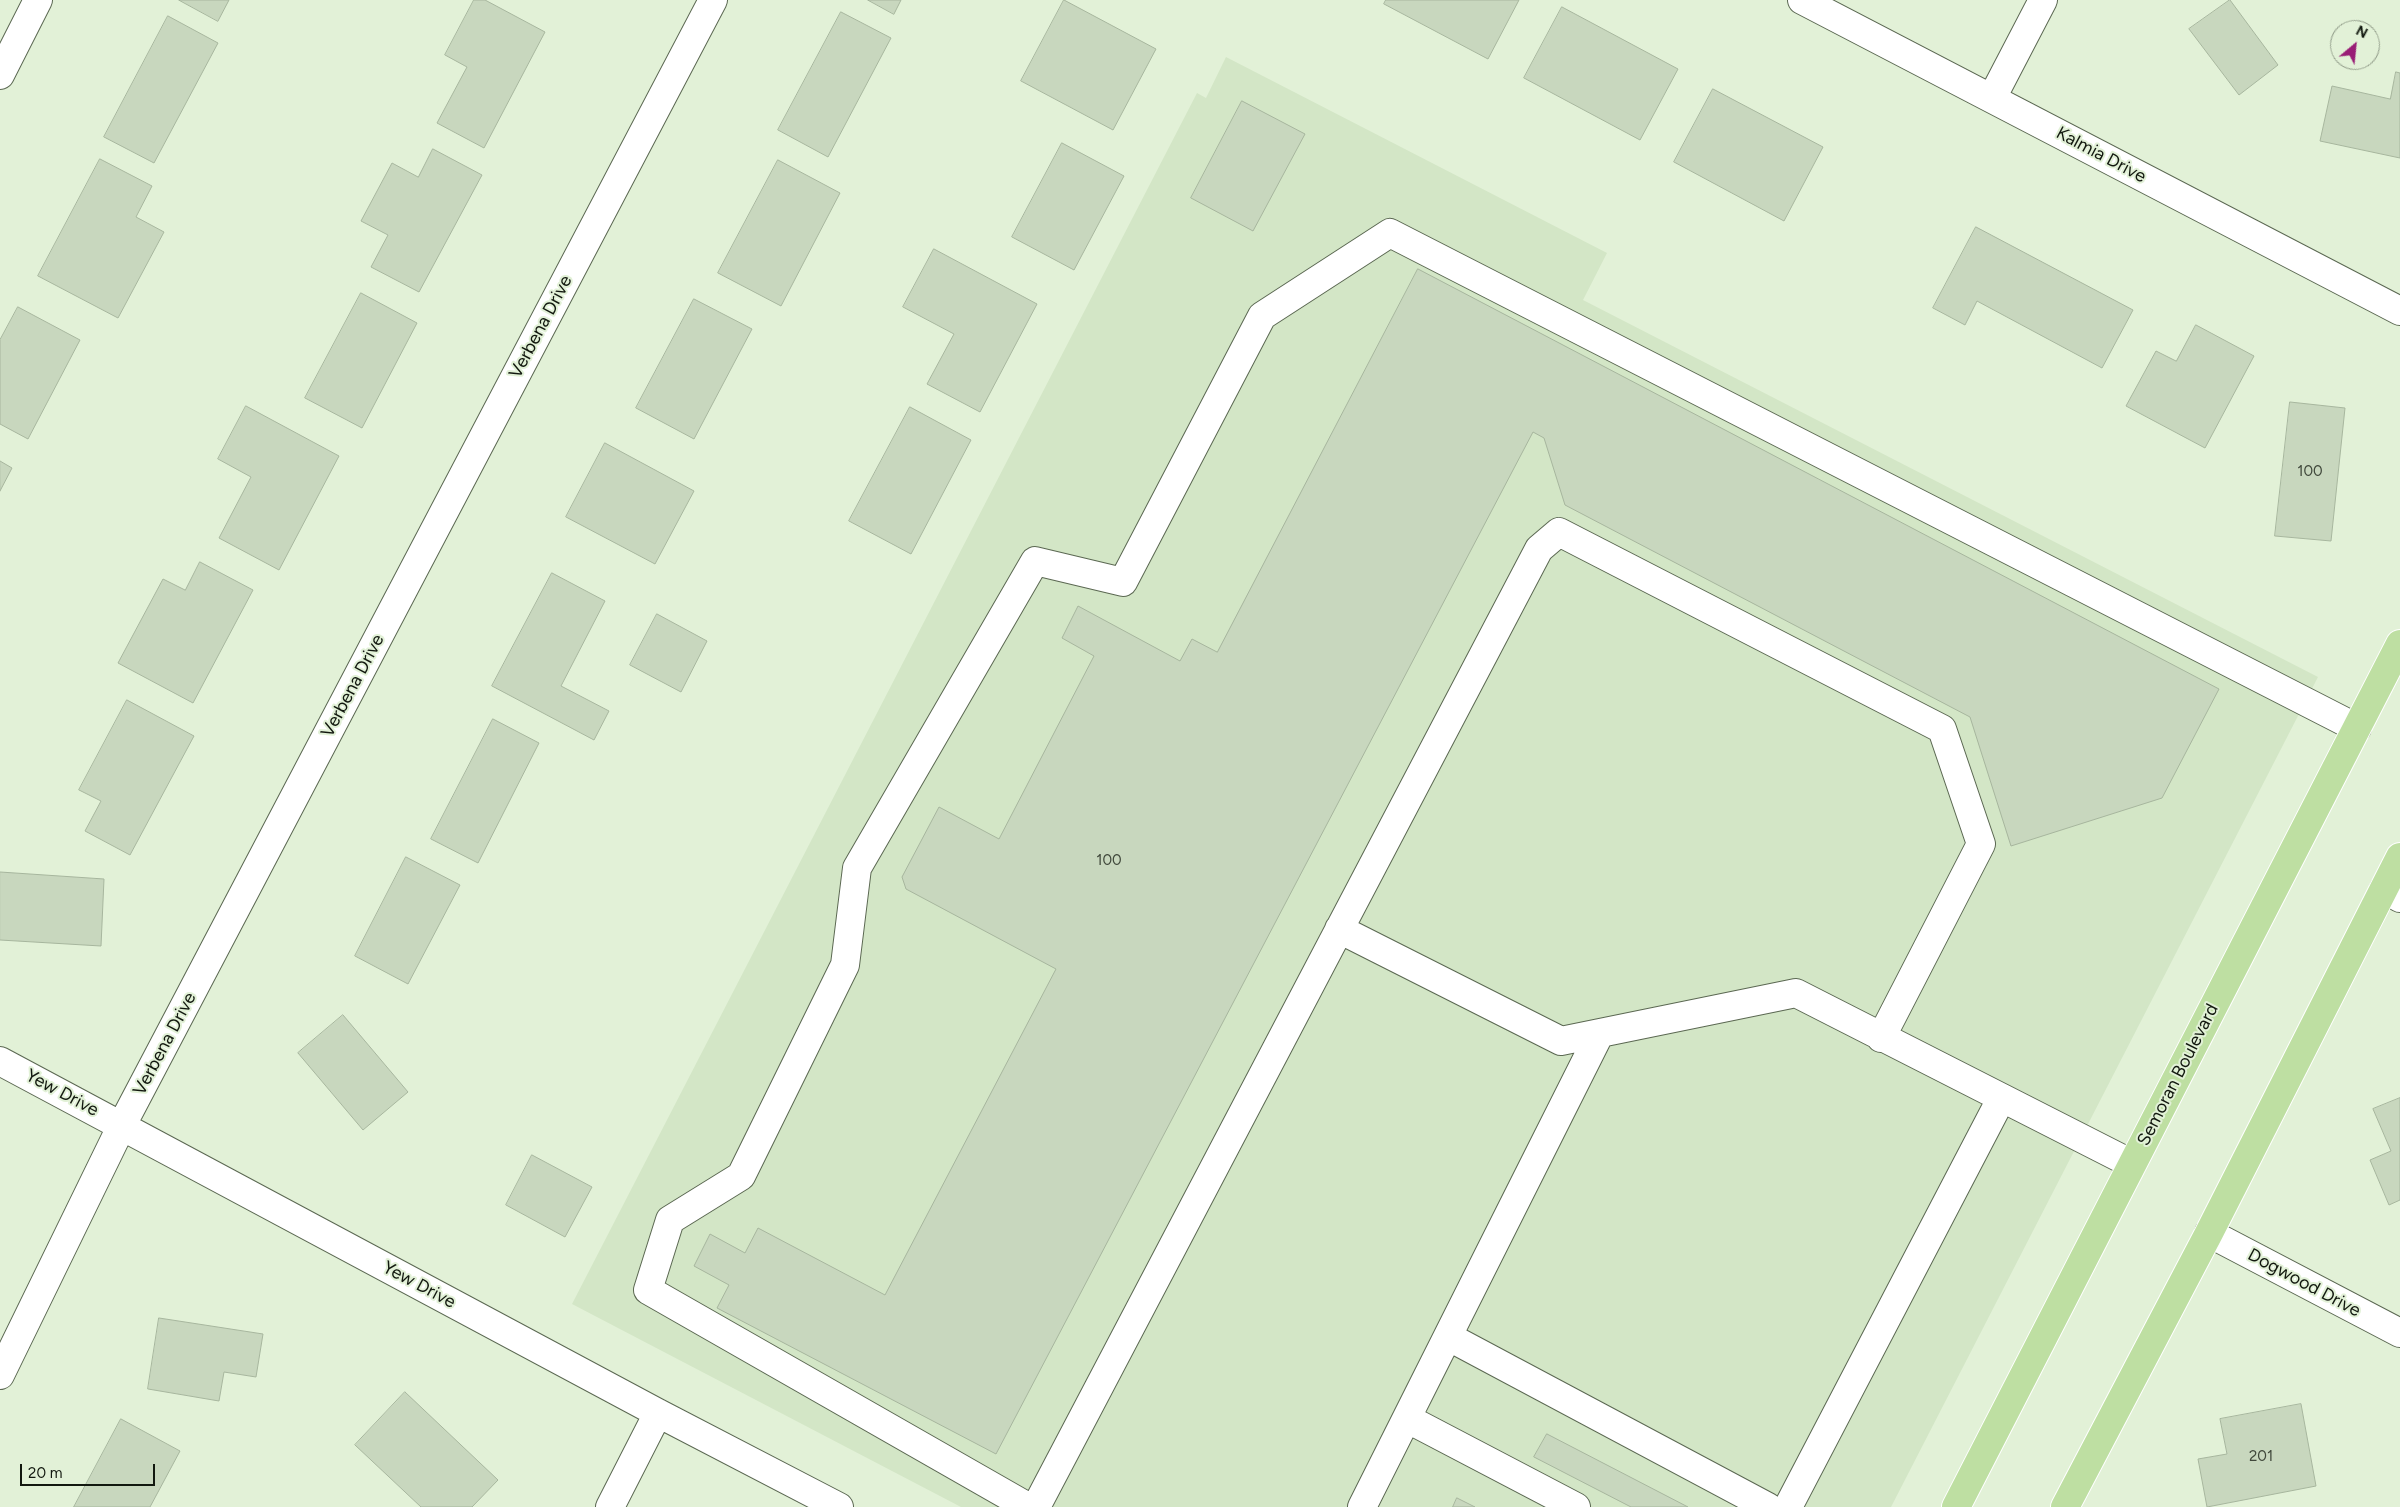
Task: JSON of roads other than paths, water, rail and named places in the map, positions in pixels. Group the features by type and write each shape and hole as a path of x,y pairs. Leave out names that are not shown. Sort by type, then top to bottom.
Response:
{"main road":[{"name":"Semoran Boulevard","path":"1956,1507 2400,644"},
{"path":"2065,1507 2208,1233 2392,893 2400,857"}],"street":[{"path":"0,75 38,0"},
{"name":"Verbena Drive","path":"0,1375 122,1125 713,0"},
{"name":"Kalmia Drive","path":"1802,0 2400,311"},
{"path":"1992,98 2043,0"},
{"path":"1028,1507 648,1290 670,1220 741,1176 845,965 857,868 1035,561 1123,582 1262,316 1390,233 2357,728"},
{"path":"1036,1507 1539,549 1559,532 1942,729 1981,844 1881,1038"},
{"path":"1339,929 1560,1041 1796,993 1881,1038 2132,1164"},
{"path":"1362,1507 1408,1419 1600,1033"},
{"name":"Yew Drive","path":"0,1061 658,1413 839,1507"},
{"path":"1788,1507 2001,1098"},
{"name":"Dogwood Drive","path":"2208,1233 2400,1333"},
{"path":"1449,1337 1768,1507"},
{"path":"610,1507 658,1413"},
{"path":"1408,1419 1576,1507"}]}
